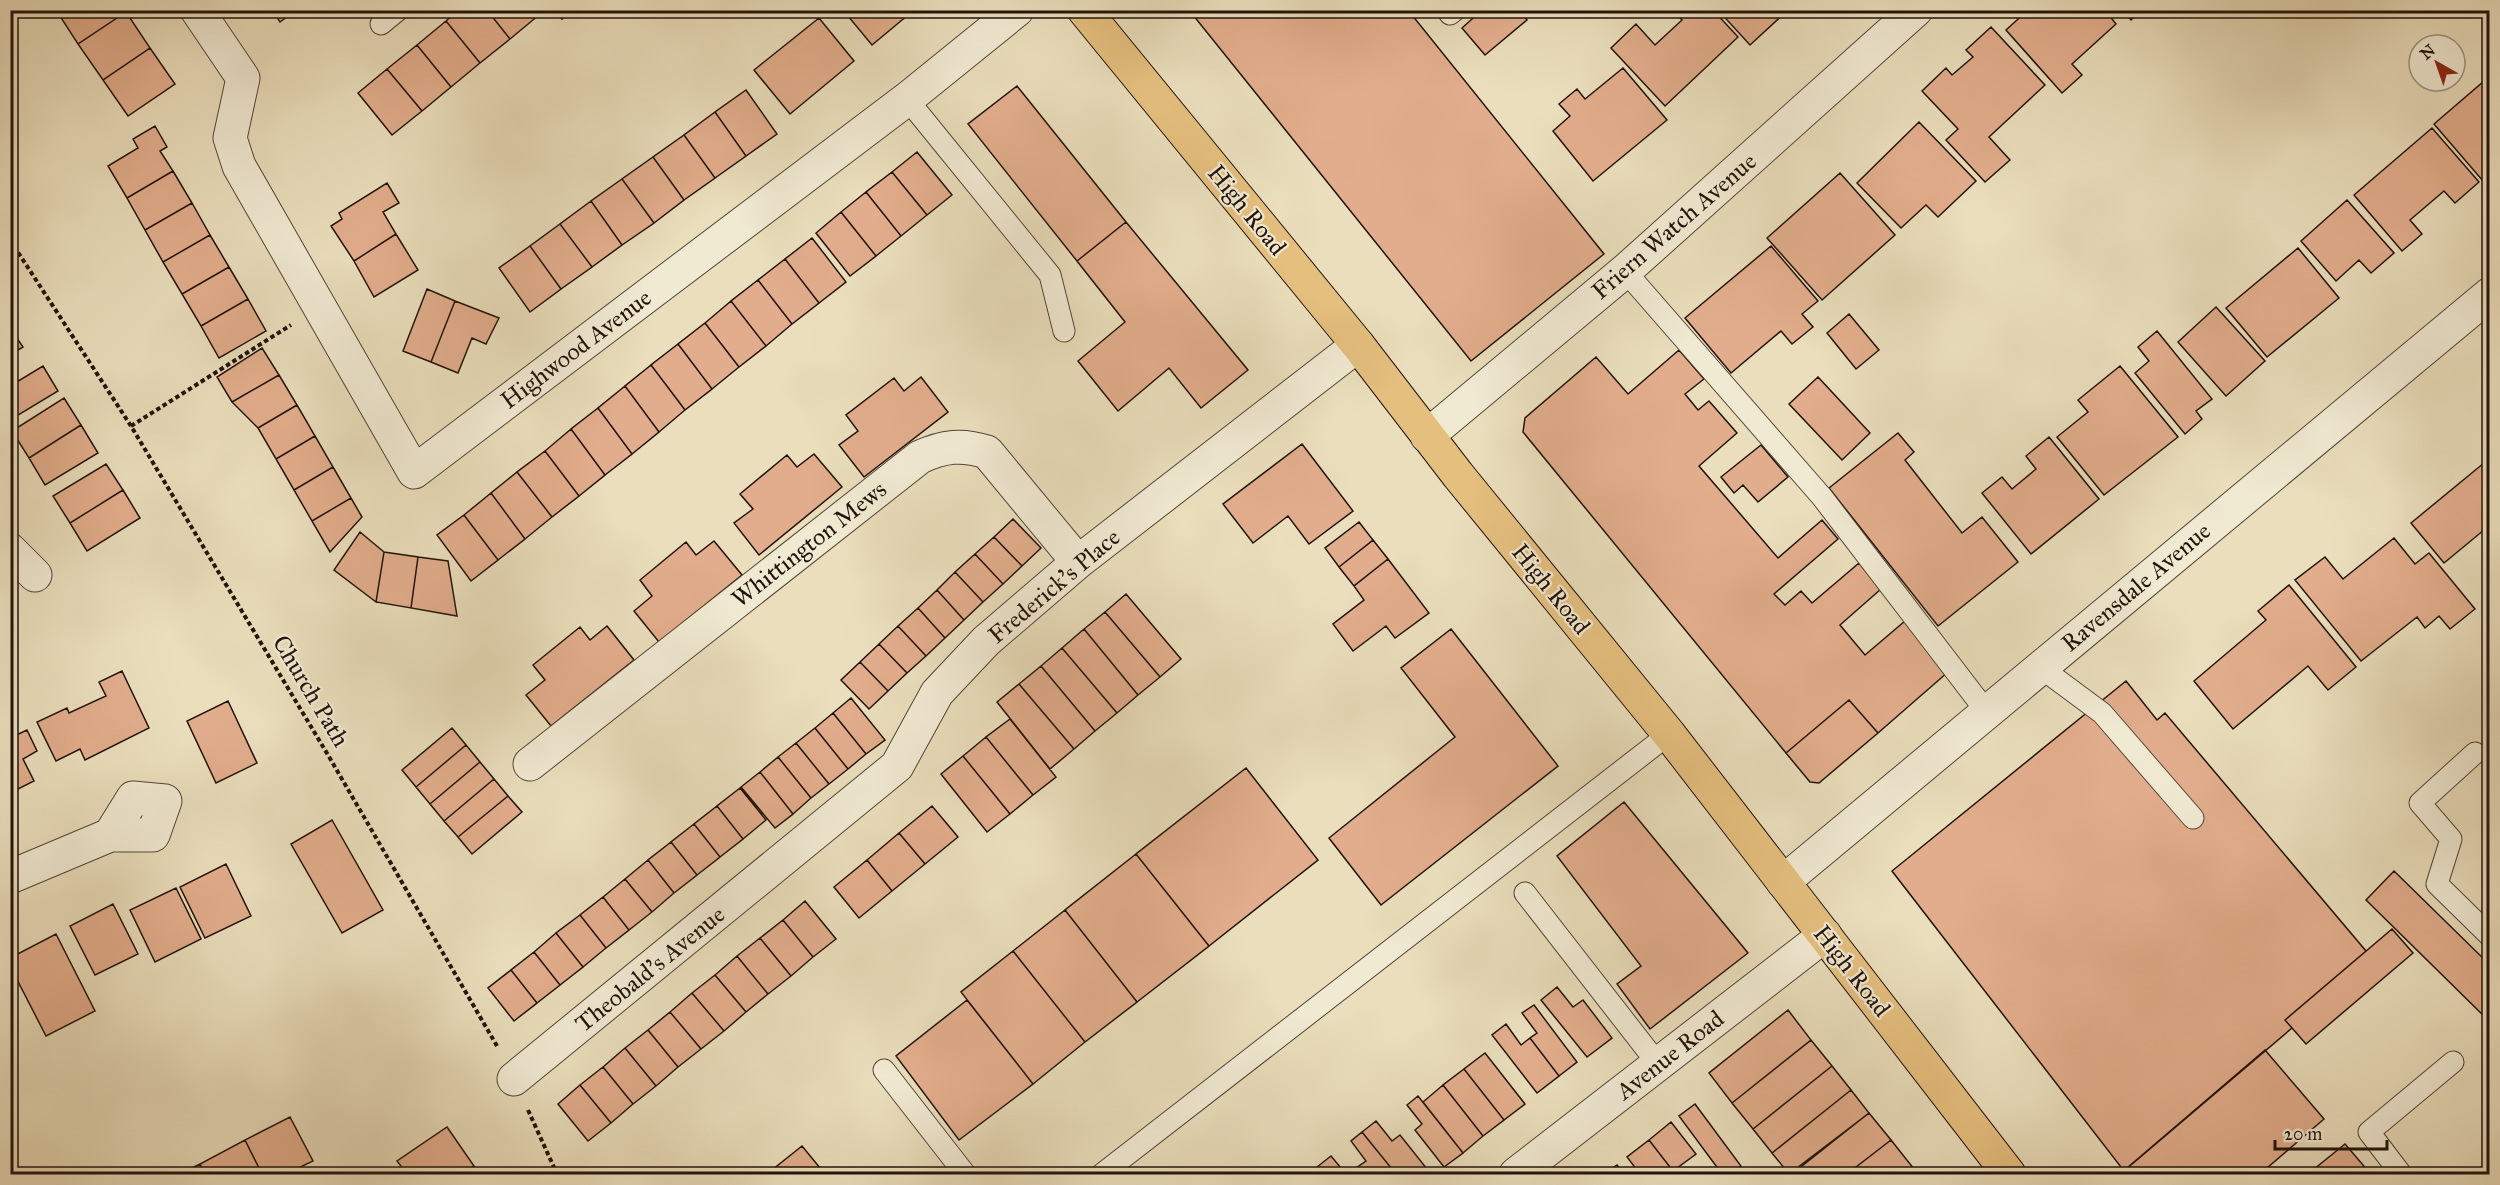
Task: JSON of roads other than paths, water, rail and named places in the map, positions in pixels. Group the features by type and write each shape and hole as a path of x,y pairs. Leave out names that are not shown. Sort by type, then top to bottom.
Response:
{"main road":[{"name":"High Road","path":"1084,10 1358,345 1427,436 1669,734 2009,1174"}],"street":[{"name":"Highwood Avenue","path":"197,10 243,78 230,138 239,166 414,472 907,99 1017,10"},
{"name":"Friern Watch Avenue","path":"1427,436 1625,271 1916,10"},
{"name":"Ravensdale Avenue","path":"1783,882 2490,294"},
{"name":"Frederick's Place","path":"786,859 897,766 937,693 986,641 1078,562 1358,345"},
{"name":"Whittington Mews","path":"530,764 920,457 941,447 969,446 987,452 1078,562"},
{"path":"10,550 35,575"},
{"path":"10,877 110,835"},
{"name":"Theobald's Avenue","path":"514,1079 786,859"},
{"name":"Avenue Road","path":"1516,1174 1825,935"}],"lane":[{"path":"381,24 398,10"},
{"path":"1447,10 1450,14 1455,10"},
{"path":"907,99 1050,274 1064,331"},
{"path":"1625,271 1822,497 1986,711"},
{"path":"2040,667 2103,713 2193,818"},
{"path":"1102,1174 1669,734"},
{"path":"2475,753 2420,803 2451,839 2437,884 2490,936"},
{"path":"1525,893 1658,1064"},
{"path":"2401,1174 2369,1132 2453,1062"},
{"path":"884,1070 965,1174"}]}
